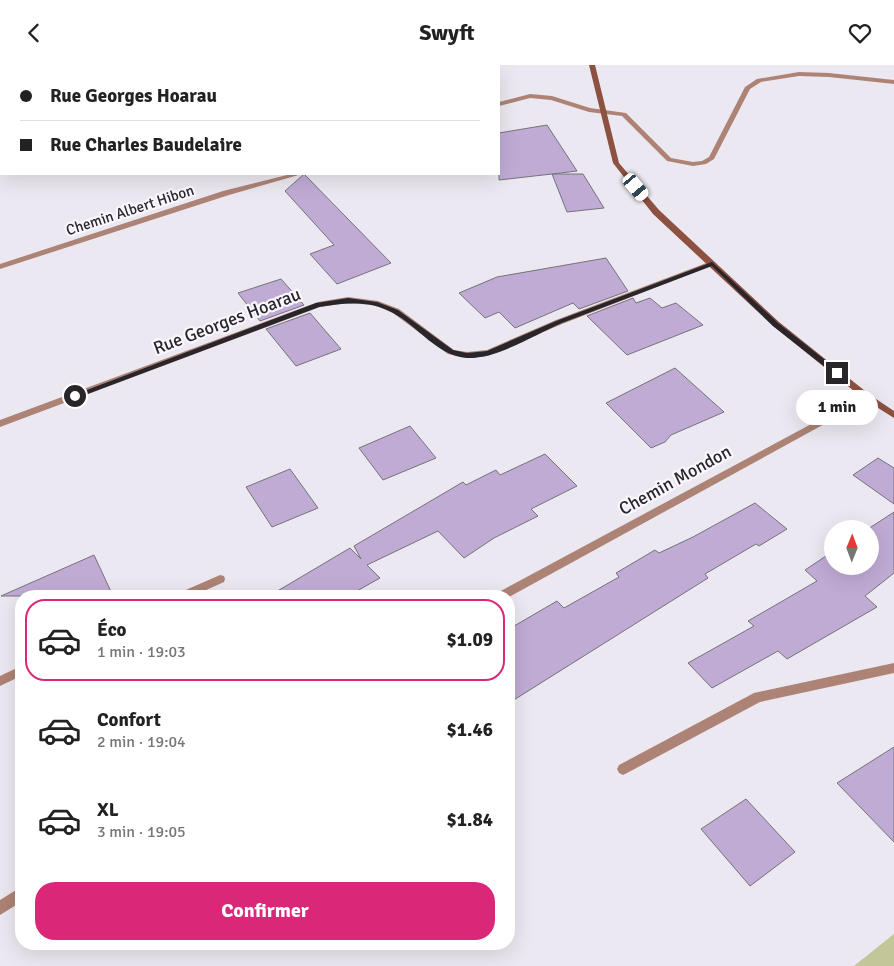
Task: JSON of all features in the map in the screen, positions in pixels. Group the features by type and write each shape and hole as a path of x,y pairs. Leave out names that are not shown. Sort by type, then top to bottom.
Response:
{"main road":[{"path":"592,65 616,163 656,212 776,324 867,397 894,415"}],"street":[{"path":"500,104 530,96 552,98 589,110 624,114 669,160 693,164 704,163 712,158 747,88 759,80 799,74 829,75 894,83"},
{"name":"Chemin Albert Hibon","path":"0,267 226,193 294,175"},
{"name":"Rue Georges Hoarau","path":"0,424 318,305 348,300 375,303 396,311 451,352 467,355 488,353 559,322 712,264"},
{"name":"Chemin Mondon","path":"512,590 867,397"},
{"path":"196,590 220,579"},
{"path":"624,769 758,697 894,668"},
{"path":"0,681 15,674"},
{"path":"0,908 15,898"}],"green space":[{"path":"894,934 894,966 854,966"}],"building":[{"path":"547,125 577,171 499,180 500,133"},
{"path":"552,174 583,174 604,208 567,212"},
{"path":"305,175 391,263 337,284 310,254 334,245 285,191"},
{"path":"606,258 628,291 579,309 573,303 515,328 499,312 485,318 459,293 497,277"},
{"path":"281,279 304,305 260,321 238,293"},
{"path":"633,298 636,303 650,298 662,308 676,303 703,325 627,355 587,316"},
{"path":"310,313 341,349 296,366 266,329"},
{"path":"675,368 724,412 671,435 665,442 651,448 606,403"},
{"path":"410,426 436,458 383,480 359,448"},
{"path":"545,454 577,486 531,509 538,516 494,538 464,558 438,531 367,565 380,578 359,590 279,590 350,548 361,559 354,546 463,482 466,485 496,470 500,475"},
{"path":"878,458 894,468 894,504 853,475"},
{"path":"290,469 318,508 272,527 246,487"},
{"path":"755,503 787,529 759,546 756,544 705,574 708,578 515,699 515,626 557,601 564,608 619,577 616,573 655,550 659,553 693,537"},
{"path":"894,512 894,573 865,596 877,607 787,659 778,651 712,688 688,663 754,626 748,621 817,581 805,570 824,557 824,575 879,575 879,522"},
{"path":"94,555 110,590 15,590 15,596 1,596"},
{"path":"894,747 894,842 837,783"},
{"path":"746,799 795,852 750,886 701,829"}],"route":[{"path":"75,396 318,305 348,300 375,303 396,311 451,352 467,355 488,353 559,322 712,264 776,324 837,373"}]}
